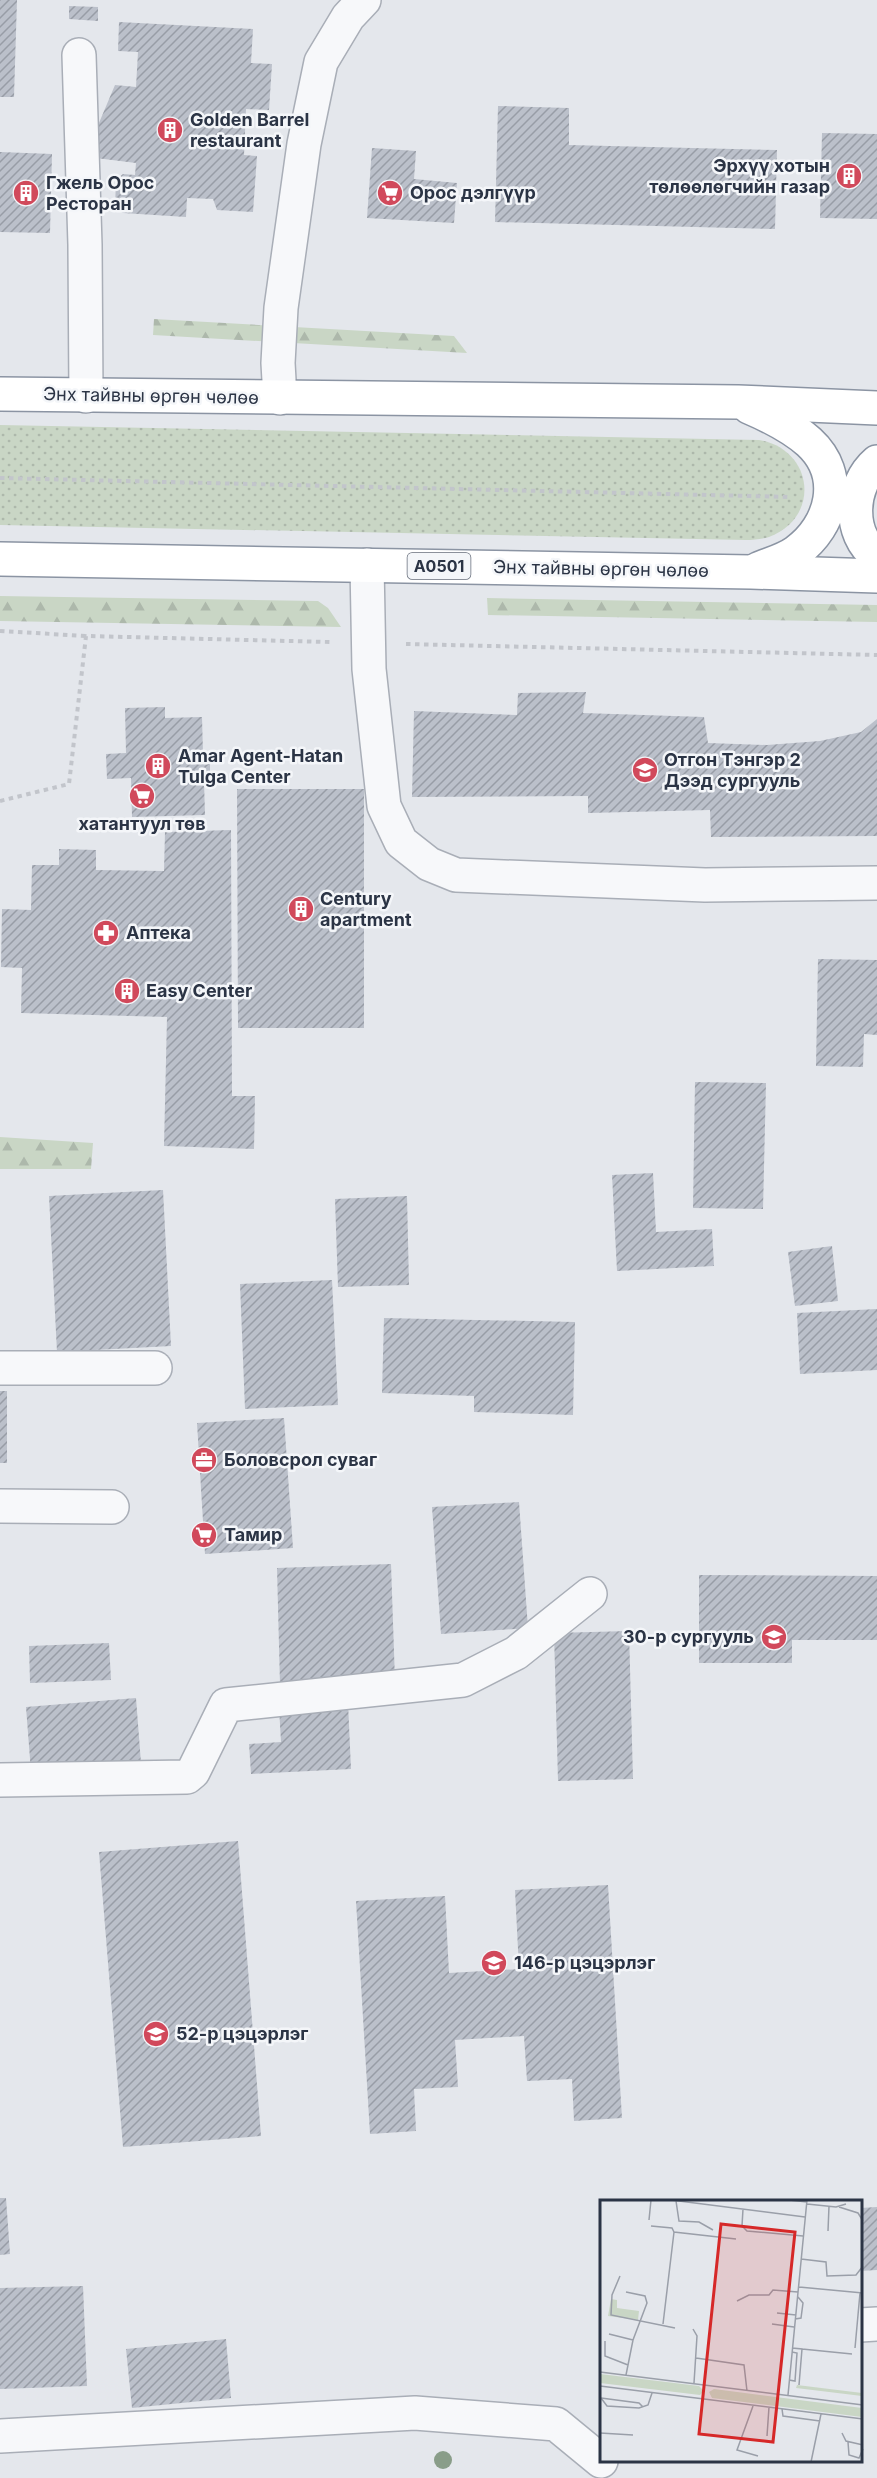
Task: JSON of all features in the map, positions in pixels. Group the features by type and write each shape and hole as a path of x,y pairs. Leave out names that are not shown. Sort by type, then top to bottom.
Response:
{"highway":[{"name":"Энх тайвны өргөн чөлөө","path":"0,394 738,402 877,408"},
{"path":"738,402 783,423 809,442 825,465 832,498 824,518 807,542 795,552 751,572"},
{"path":"877,462 869,469 861,483 855,514 857,529 869,550 877,556"},
{"name":"Энх тайвны өргөн чөлөө","path":"0,559 877,576"}],"street":[{"path":"280,398 278,363 281,308 304,144 321,62 348,17 364,0"},
{"path":"79,55 85,245 86,396"},
{"path":"368,565 369,669 384,806 401,843 429,864 456,875 705,885 877,883"},
{"path":"0,1368 155,1368"},
{"path":"0,1506 112,1507"},
{"path":"0,1780 187,1777 193,1772 226,1705 463,1680 516,1653 590,1594"},
{"path":"0,2436 415,2413 556,2424 600,2460"},
{"path":"603,2463 620,2478"}],"path":[{"path":"0,478 832,498"},
{"path":"0,632 86,636"}],"green space":[{"path":"154,319 454,336 467,353 153,335"},
{"path":"0,425 759,440 777,446 791,456 800,469 804,484 803,500 797,515 786,527 769,537 749,540 0,525"},
{"path":"0,596 318,601 328,608 341,627 0,621"},
{"path":"487,598 877,605 877,622 488,615"},
{"path":"0,1137 93,1143 91,1169 0,1169"}],"building":[{"path":"0,0 17,0 14,97 0,97"},
{"path":"69,6 98,7 98,21 69,19"},
{"name":"Golden Barrel restaurant","path":"119,22 253,29 251,63 272,64 269,110 246,109 244,155 257,156 253,212 217,210 213,199 187,198 186,217 123,213 115,208 116,180 123,174 135,175 136,163 96,158 88,149 115,85 136,87 138,52 118,51"},
{"path":"498,106 569,108 569,145 777,150 775,229 495,222"},
{"name":"Эрхүү хотын төлөөлөгчийн газар","path":"822,133 877,134 877,219 820,218"},
{"path":"372,148 416,151 414,179 457,183 454,223 367,218"},
{"name":"Гжель Орос Ресторан","path":"0,152 52,154 50,233 0,232"},
{"name":"Отгон Тэнгэр 2 Дээд сургууль","path":"586,692 583,713 704,717 708,743 767,745 820,741 861,732 877,719 877,836 711,837 710,810 588,813 588,796 412,797 414,711 517,715 518,693"},
{"name":"Amar Agent-Hatan Tulga Center","path":"165,707 165,718 202,717 203,754 210,754 210,781 204,781 205,815 132,817 131,778 107,779 106,754 126,753 125,708"},
{"name":"Century apartment","path":"237,789 364,789 364,1028 238,1028"},
{"name":"Easy Center","path":"231,830 232,1096 255,1096 254,1149 164,1146 167,1017 21,1013 22,968 1,967 2,909 31,910 32,865 59,865 59,849 96,850 96,870 164,871 165,832"},
{"path":"818,959 877,960 877,1035 864,1034 863,1067 816,1066"},
{"path":"695,1082 766,1083 763,1209 693,1208"},
{"path":"653,1173 656,1232 712,1229 714,1266 617,1271 612,1175"},
{"path":"163,1190 171,1346 57,1352 49,1196"},
{"path":"407,1196 409,1285 338,1287 335,1199"},
{"path":"832,1246 838,1301 795,1306 788,1252"},
{"path":"332,1280 338,1405 245,1409 240,1284"},
{"path":"877,1309 877,1370 800,1374 797,1313"},
{"path":"384,1318 575,1322 573,1415 474,1412 474,1396 382,1393"},
{"path":"0,1391 7,1391 7,1463 0,1463"},
{"path":"284,1418 293,1548 205,1554 197,1423"},
{"path":"519,1502 528,1628 441,1634 432,1507"},
{"path":"391,1564 395,1681 280,1685 277,1568"},
{"path":"699,1575 877,1576 877,1640 792,1640 792,1663 699,1663"},
{"path":"629,1631 633,1779 558,1781 554,1633"},
{"path":"109,1643 111,1680 30,1683 29,1646"},
{"path":"136,1698 141,1763 31,1772 26,1707"},
{"path":"348,1703 351,1769 251,1774 249,1744 281,1742 279,1707"},
{"path":"238,1841 261,2136 123,2147 99,1852"},
{"path":"608,1885 622,2118 574,2121 572,2079 527,2081 524,2036 455,2040 458,2087 414,2089 416,2131 370,2134 356,1901 445,1896 449,1973 519,1969 515,1890"},
{"path":"0,2198 6,2198 10,2254 0,2255"},
{"path":"877,2207 877,2270 862,2271 862,2208"},
{"path":"83,2286 87,2386 0,2389 0,2288"},
{"path":"226,2339 231,2398 132,2408 126,2349"}],"place":[{"name":"Golden Barrel restaurant","path":"170,130"},
{"name":"Эрхүү хотын төлөөлөгчийн газар","path":"849,176"},
{"name":"Гжель Орос Ресторан","path":"26,193"},
{"name":"Орос дэлгүүр","path":"390,193"},
{"name":"Amar Agent-Hatan Tulga Center","path":"158,766"},
{"name":"Отгон Тэнгэр 2 Дээд сургууль","path":"645,770"},
{"name":"хатантуул төв","path":"142,796"},
{"name":"Century apartment","path":"301,909"},
{"name":"Аптека","path":"106,933"},
{"name":"Easy Center","path":"127,991"},
{"name":"Боловсрол суваг","path":"204,1460"},
{"name":"Тамир","path":"204,1535"},
{"name":"30-р сургууль","path":"774,1637"},
{"name":"146-р цэцэрлэг","path":"494,1963"},
{"name":"52-р цэцэрлэг","path":"156,2034"}]}
